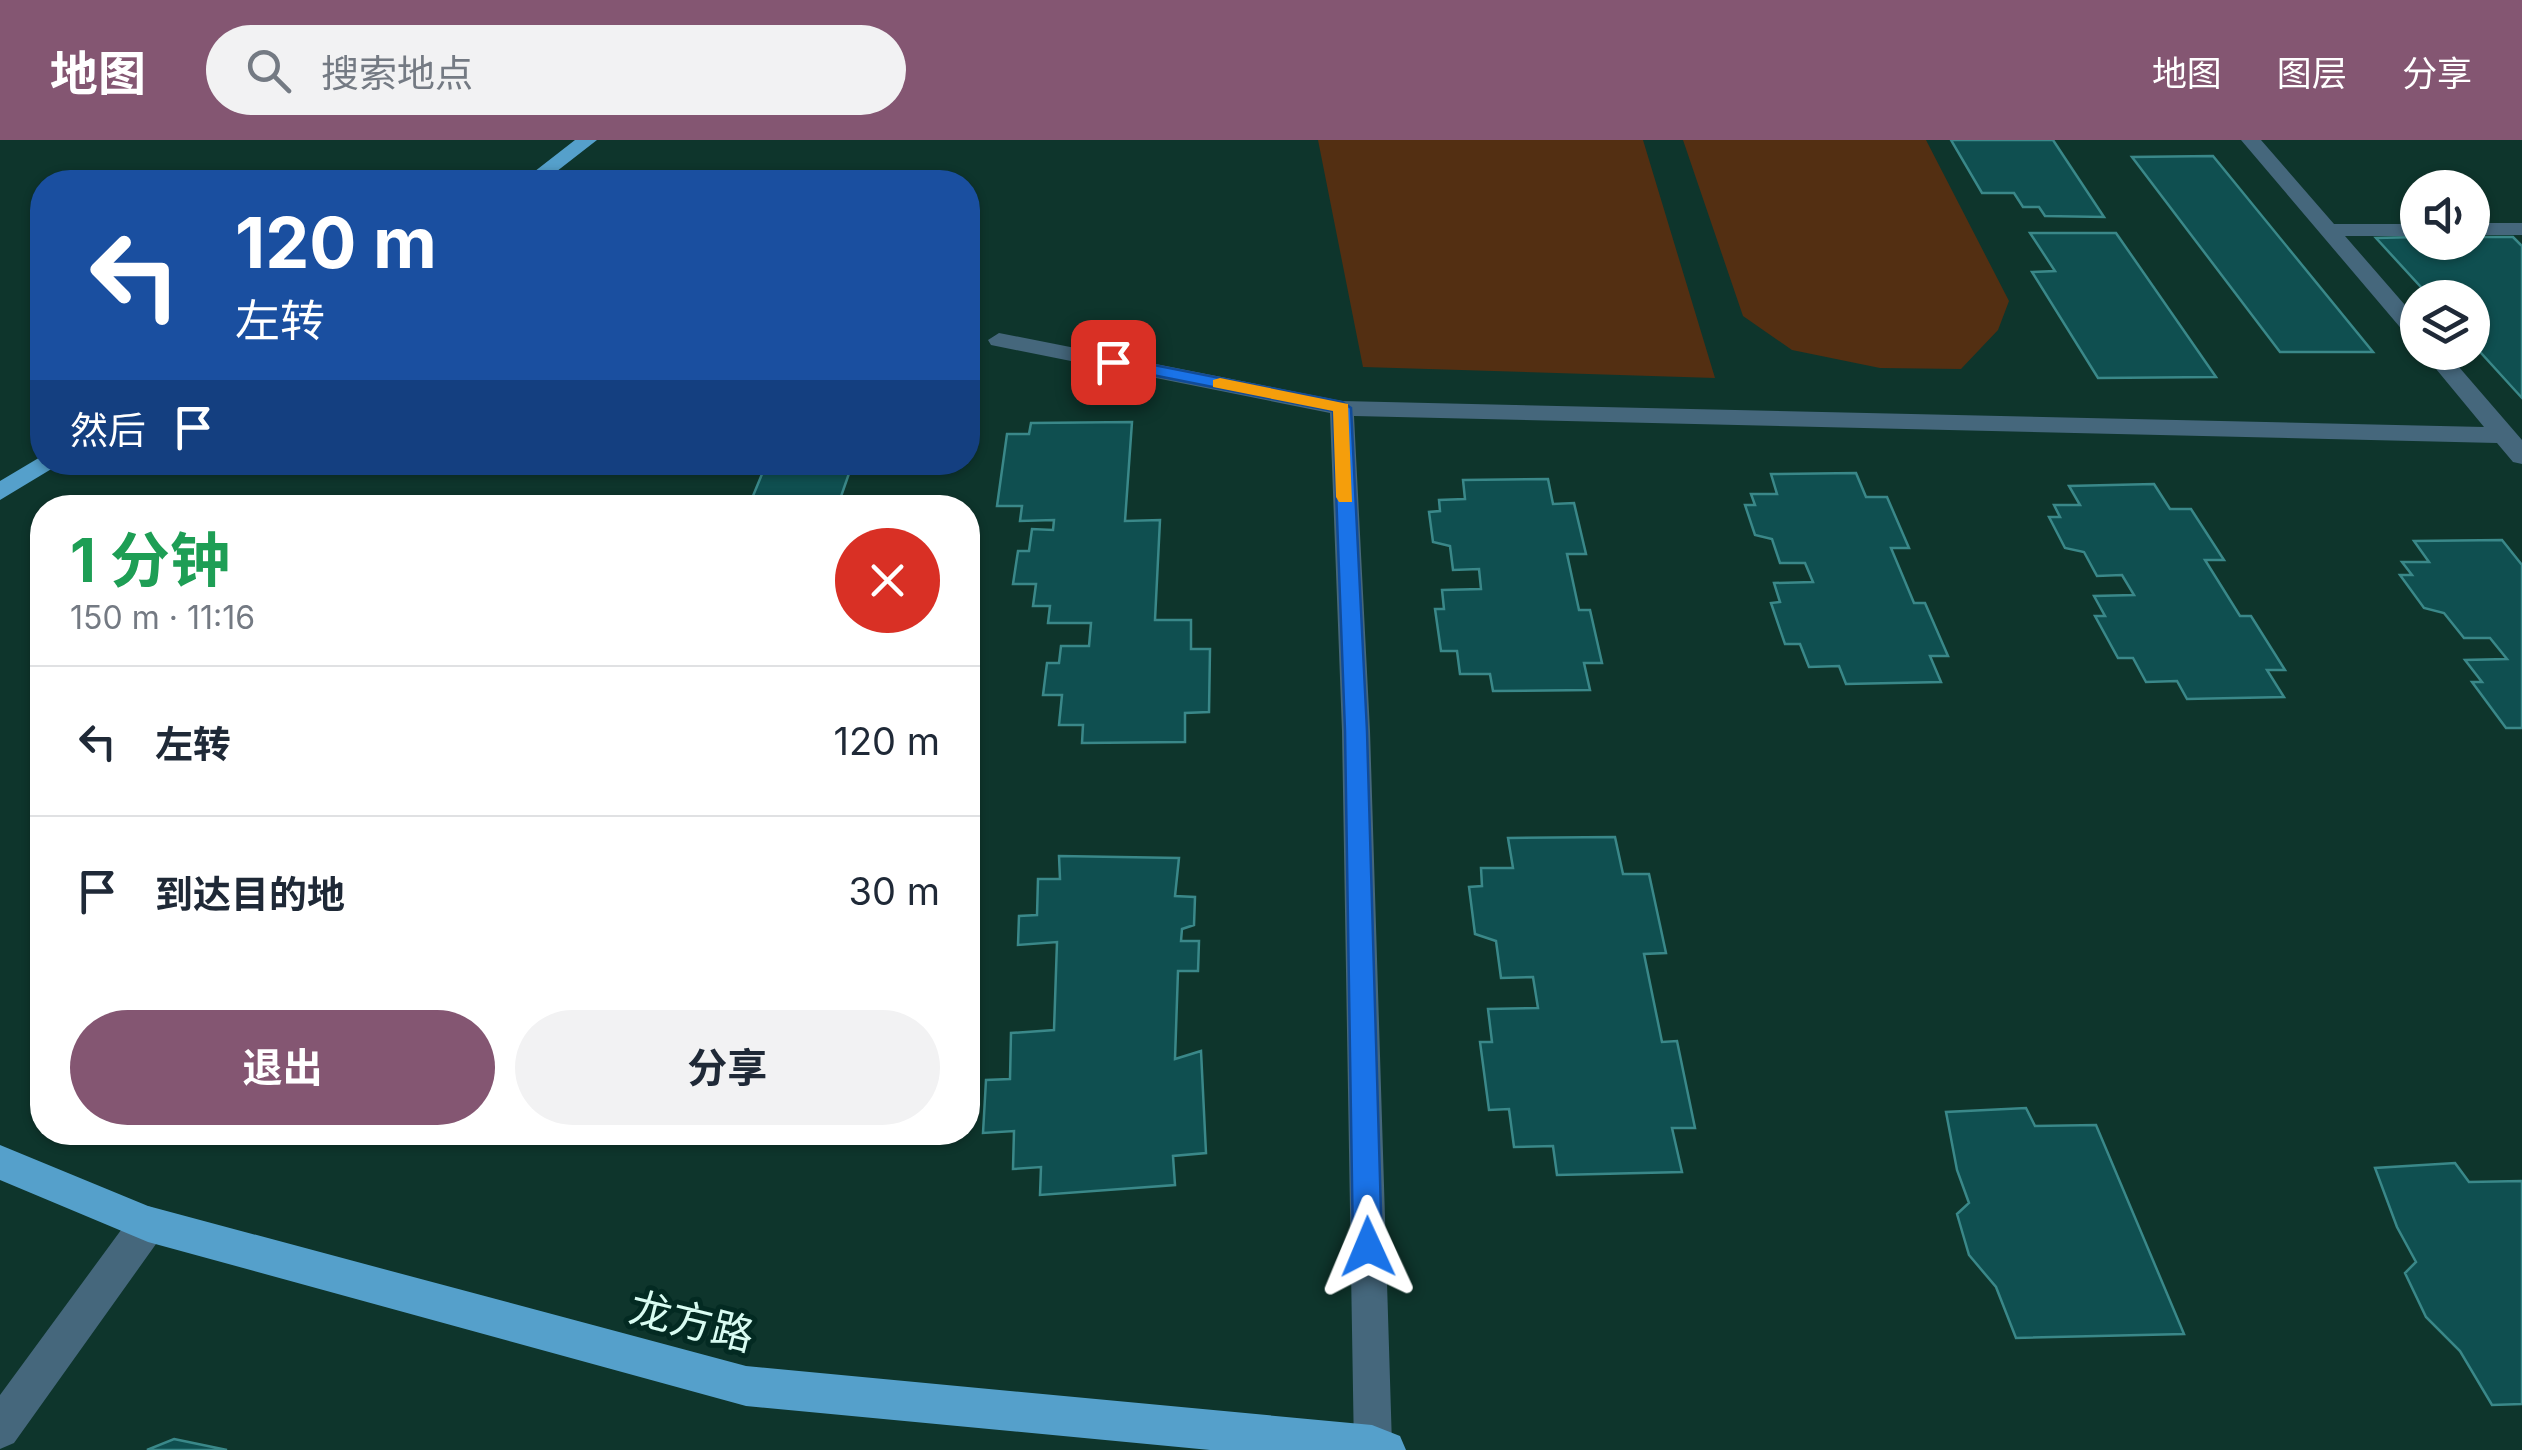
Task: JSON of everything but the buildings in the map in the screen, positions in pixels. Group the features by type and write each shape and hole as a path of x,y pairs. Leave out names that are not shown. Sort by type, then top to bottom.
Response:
{"main road":[{"path":"547,170 587,140"},
{"path":"0,492 30,474"},
{"name":"龙方路","path":"0,1162 148,1224 746,1386 1379,1448"}],"street":[{"path":"2251,140 2400,313"},
{"path":"2490,229 2522,229"},
{"path":"2329,230 2400,230"},
{"path":"999,340 1342,408 2504,436"},
{"path":"2448,370 2522,456"},
{"path":"1342,408 1379,1448"},
{"path":"0,1429 148,1224"}],"shaded area":[{"path":"1318,140 1643,140 1715,378 1363,367"},
{"path":"1683,140 1926,140 2009,301 1998,330 1961,369 1880,368 1792,350 1743,316"}],"slow traffic":[{"path":"1220,383 1342,408 1346,497"}],"route":[{"path":"1113,362 1342,408 1356,731 1368,1247"}]}
